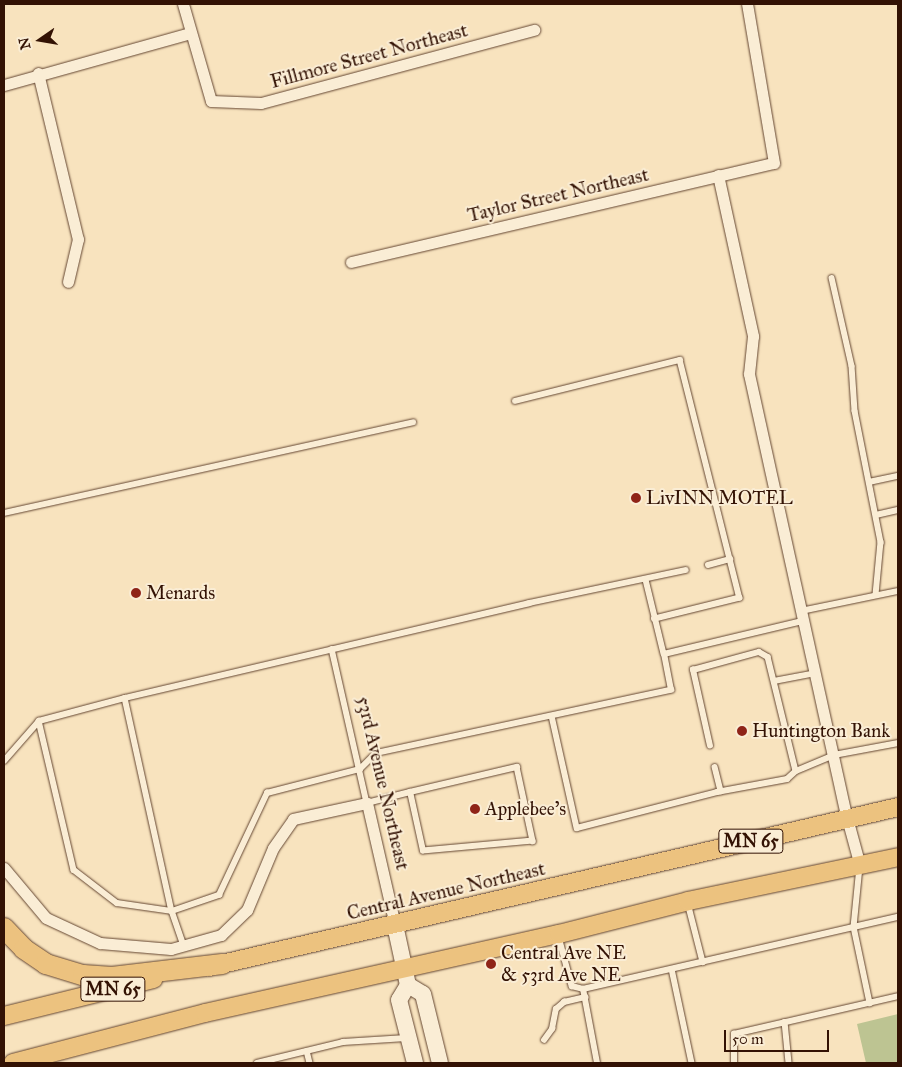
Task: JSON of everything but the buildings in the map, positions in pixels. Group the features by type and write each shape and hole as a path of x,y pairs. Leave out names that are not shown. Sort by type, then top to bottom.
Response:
{"highway":[{"path":"4,928 24,949 46,964 83,975 112,977 222,964"}],"main road":[{"name":"Central Avenue Northeast","path":"4,1016 898,807"},
{"name":"MN 65","path":"13,1063 205,1014 406,977 558,934 688,901 898,857"}],"street":[{"path":"4,85 38,73 190,33 183,4"},
{"name":"Taylor Street Northeast","path":"350,262 774,163 747,4"},
{"name":"Fillmore Street Northeast","path":"190,33 211,101 261,103 534,30"},
{"path":"38,73 78,239 68,282"},
{"path":"718,176 753,336 749,374 847,818 860,866"},
{"path":"4,868 46,918 100,943 171,949 221,935 247,910 273,848 293,819 367,803"},
{"name":"53rd Avenue Northeast","path":"367,803 406,977 399,1000 415,1063"},
{"path":"406,977 423,994 440,1063"}],"lane":[{"path":"832,278 852,366 855,411 880,542 876,595"},
{"path":"515,401 680,360 740,598 656,619"},
{"path":"4,513 413,422"},
{"path":"869,482 898,476"},
{"path":"876,515 898,510"},
{"path":"708,564 730,559"},
{"path":"4,761 39,721 124,698 529,603 646,580 686,570"},
{"path":"39,721 74,870 117,903 172,911 219,895 268,793 360,768 376,753 671,690 646,580"},
{"path":"664,654 898,590"},
{"name":"53rd Avenue Northeast","path":"332,649 367,803"},
{"path":"710,746 693,670 759,652 768,657 796,771"},
{"path":"774,681 816,673"},
{"path":"124,698 172,911 184,945"},
{"path":"552,716 576,828 721,792 787,779 796,771 834,755 898,743"},
{"path":"367,803 410,792 517,767 533,842 423,851 410,792"},
{"path":"715,767 721,792"},
{"path":"860,866 854,927 870,1003"},
{"path":"688,901 703,962"},
{"path":"558,934 572,986 583,989 898,917"},
{"path":"672,968 692,1063"},
{"path":"583,989 596,1063"},
{"path":"734,1063 734,1034 898,996"},
{"path":"544,1040 552,1029 556,1009 564,1002 585,997"},
{"path":"785,1022 789,1063"},
{"path":"257,1063 277,1061 343,1042 408,1038"},
{"path":"307,1051 310,1063"}],"green space":[{"path":"898,1014 898,1063 866,1063 857,1024"}],"place":[{"name":"LivINN MOTEL","path":"636,498"},
{"name":"Menards","path":"136,593"},
{"name":"Huntington Bank","path":"742,731"},
{"name":"Applebee's","path":"475,809"},
{"name":"Central Ave NE & 53rd Ave NE","path":"491,964"}]}
